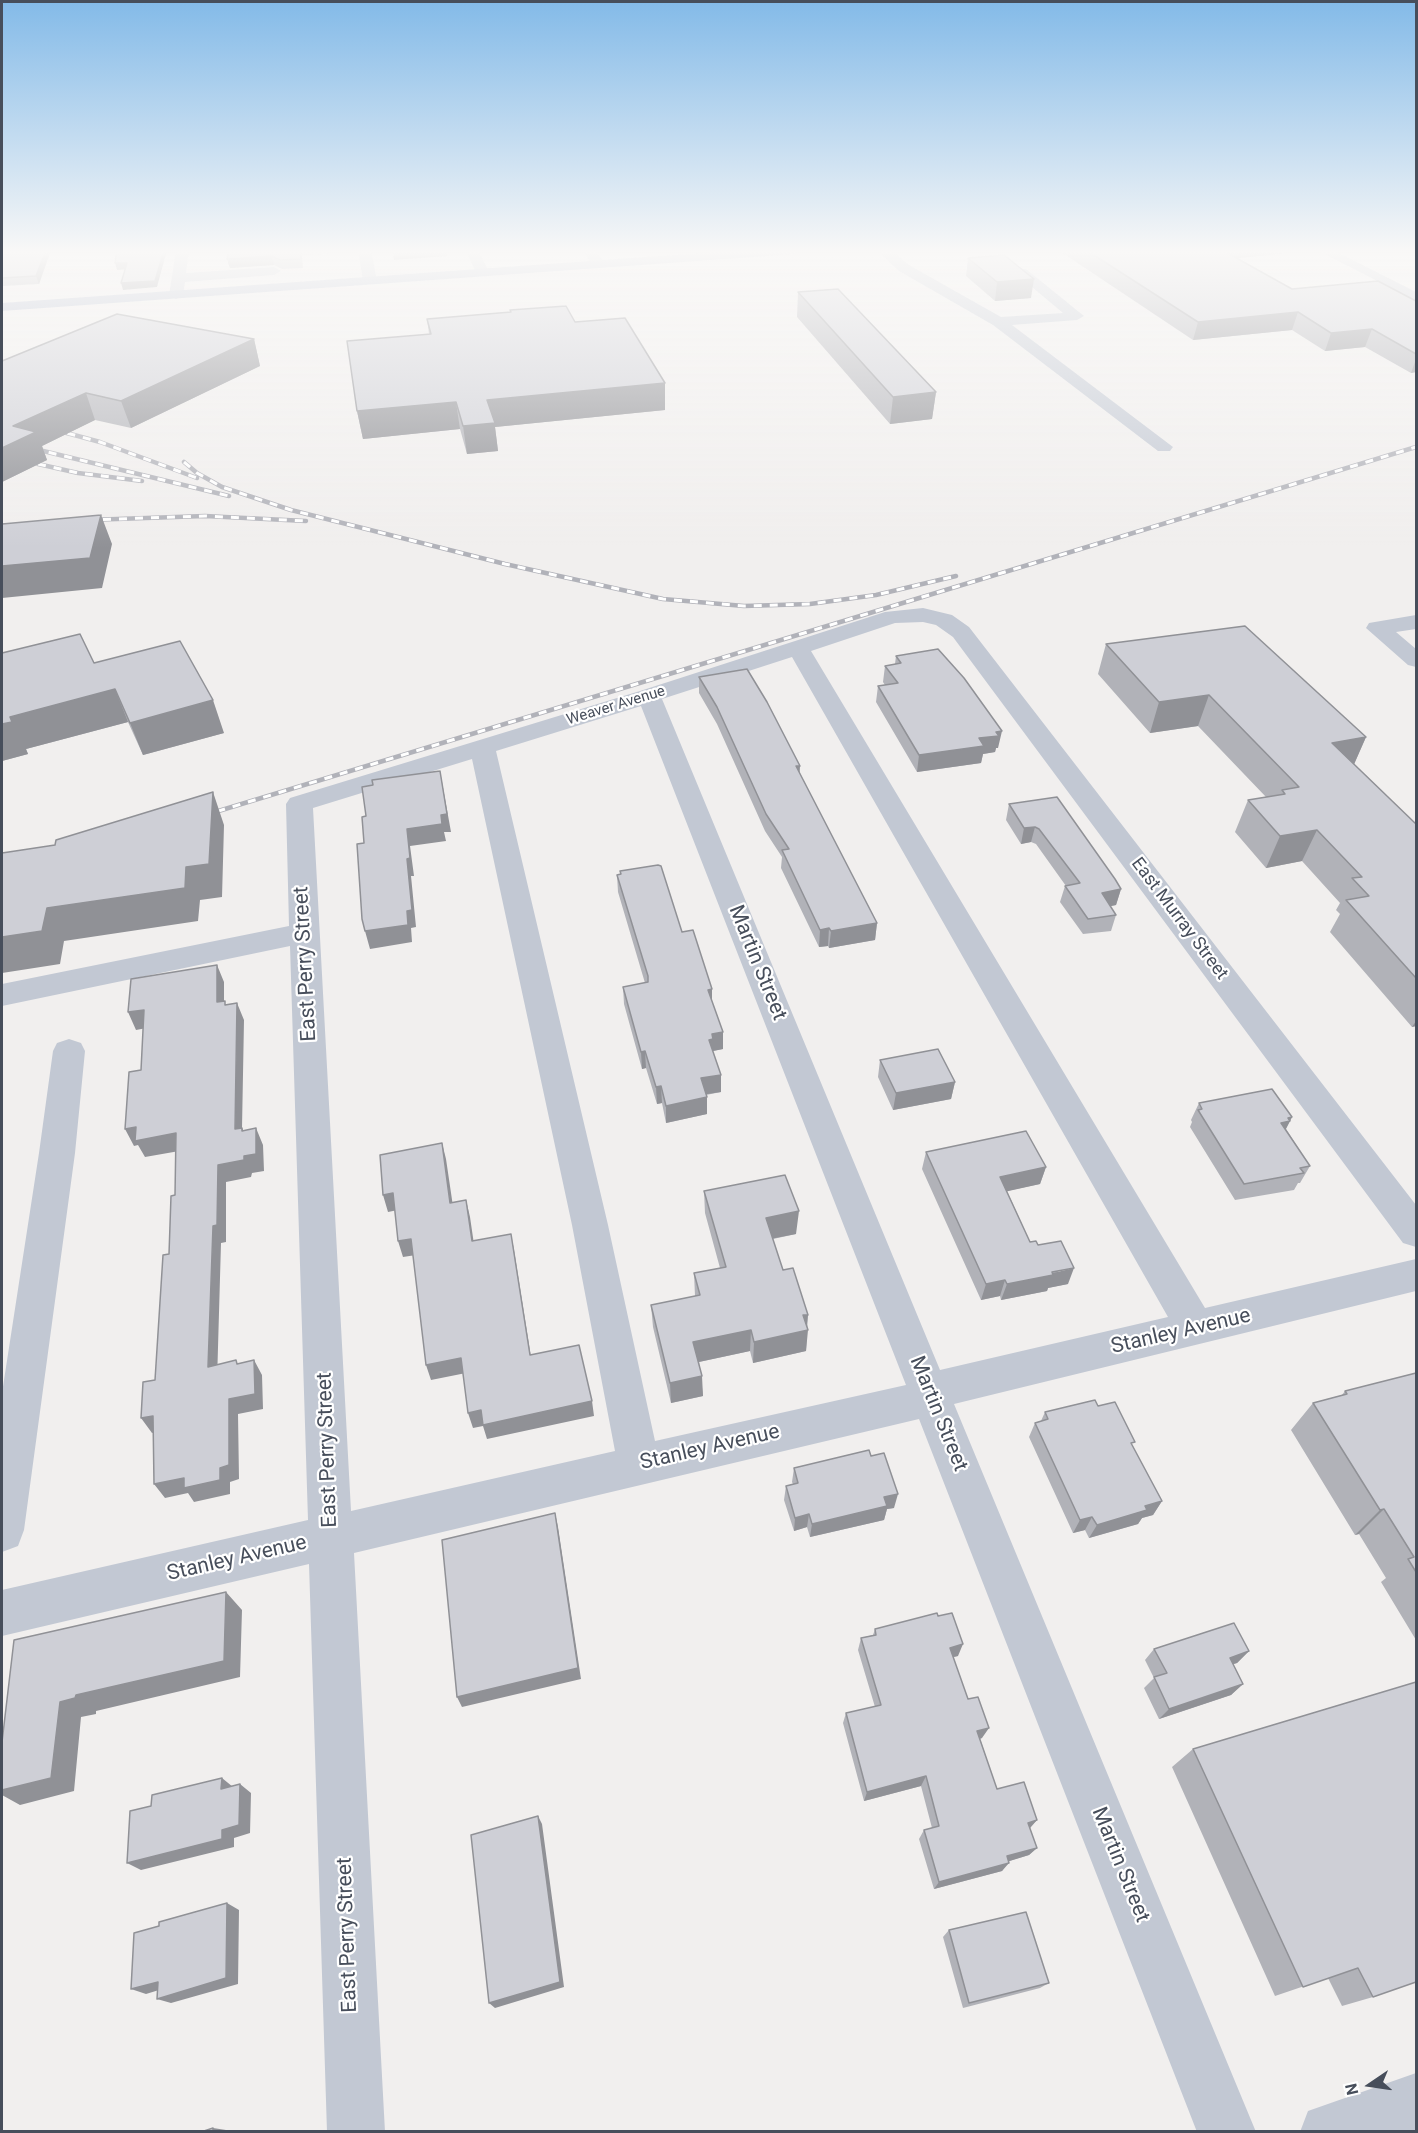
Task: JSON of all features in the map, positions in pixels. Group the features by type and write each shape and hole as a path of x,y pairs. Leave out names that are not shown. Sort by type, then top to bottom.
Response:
{"street":[{"path":"1035,350 1164,447"},
{"name":"Weaver Avenue","path":"299,804 649,696 893,617 933,616"},
{"name":"East Murray Street","path":"933,616 955,626 961,632 1416,1232"},
{"path":"1416,622 1377,628 1416,660"},
{"path":"798,648 1196,1329"},
{"name":"Martin Street","path":"649,696 1227,2132"},
{"path":"482,747 590,1225 639,1464"},
{"name":"East Perry Street","path":"299,804 356,2132"},
{"path":"2,995 305,933"},
{"path":"2,1530 57,1153 69,1051"},
{"name":"Stanley Avenue","path":"2,1613 917,1401 931,1396 942,1388 1416,1275"},
{"path":"1329,2132 1416,2102"}],"building":[{"path":"30,350 231,350 121,401 86,393 13,426 36,432 2,448 2,361"},
{"path":"348,350 644,350 665,383 487,400 495,423 463,426 456,402 357,411"},
{"path":"850,350 896,350 936,392 893,397"},
{"path":"101,515 90,558 2,566 2,524"},
{"path":"1245,626 1366,737 1332,743 1416,824 1416,978 1346,900 1369,896 1352,878 1362,877 1317,830 1280,836 1248,800 1285,794 1282,790 1299,787 1209,695 1159,702 1106,644"},
{"path":"80,634 94,663 180,641 213,700 130,723 115,689 10,717 12,722 2,724 2,653"},
{"path":"938,649 964,678 1002,731 996,732 999,736 979,738 984,746 919,755 878,686 898,683 885,666 901,663 896,656"},
{"path":"747,669 800,766 796,766 877,923 831,931 829,928 820,930 782,850 789,849 766,814 717,707 699,677"},
{"path":"440,771 447,814 441,815 442,824 407,829 410,858 407,859 412,910 407,911 408,925 365,931 362,919 357,844 364,843 362,817 366,816 362,787 373,785 372,780"},
{"path":"213,792 209,864 186,867 185,888 47,908 42,931 2,937 2,853 55,845 56,840"},
{"path":"1057,797 1121,889 1102,893 1116,915 1088,919 1065,886 1080,883 1039,829 1024,828 1009,804"},
{"path":"661,866 682,932 693,930 712,989 708,990 723,1032 712,1034 713,1039 709,1040 721,1075 701,1078 707,1097 666,1106 661,1086 656,1087 645,1051 641,1052 623,987 648,982 648,976 617,875 621,874 620,871"},
{"path":"217,965 217,1002 225,1001 225,1005 237,1003 235,1129 242,1128 242,1131 256,1128 256,1154 244,1156 244,1160 218,1165 217,1225 213,1226 208,1367 236,1360 237,1364 254,1360 255,1394 229,1399 229,1465 220,1468 220,1480 184,1488 184,1478 154,1484 153,1416 141,1418 143,1382 155,1380 163,1255 169,1254 171,1196 175,1195 176,1133 135,1141 136,1127 125,1129 129,1072 141,1070 144,1010 128,1012 131,979"},
{"path":"938,1049 955,1082 896,1093 880,1060"},
{"path":"1272,1089 1292,1117 1288,1118 1290,1121 1281,1123 1310,1166 1300,1168 1304,1173 1244,1184 1198,1110 1202,1109 1199,1103"},
{"path":"1026,1131 1046,1167 1000,1177 1030,1242 1036,1241 1038,1245 1061,1241 1074,1268 1052,1272 1053,1275 1007,1284 1005,1280 986,1284 926,1152"},
{"path":"442,1143 450,1203 466,1200 472,1241 511,1234 530,1355 579,1345 592,1401 483,1425 481,1410 468,1413 461,1358 426,1365 411,1239 398,1241 393,1193 383,1195 380,1155"},
{"path":"785,1175 799,1211 766,1218 783,1270 793,1268 808,1315 803,1315 808,1330 754,1342 751,1330 693,1342 702,1376 670,1383 651,1305 700,1295 694,1273 726,1267 704,1191"},
{"path":"1416,1373 1416,1572 1408,1559 1414,1557 1384,1509 1380,1510 1313,1403 1347,1394 1345,1391"},
{"path":"1095,1400 1098,1406 1115,1402 1135,1442 1131,1443 1162,1501 1145,1506 1147,1510 1097,1525 1092,1517 1080,1520 1035,1423 1048,1419 1045,1412"},
{"path":"869,1450 871,1456 884,1453 898,1494 884,1497 887,1506 812,1524 809,1514 795,1518 786,1486 798,1483 794,1468"},
{"path":"555,1513 578,1668 457,1697 442,1540"},
{"path":"226,1592 224,1661 76,1695 75,1698 60,1702 51,1778 2,1790 2,1742 14,1640"},
{"path":"937,1613 938,1616 952,1613 963,1644 950,1648 968,1699 978,1697 989,1728 977,1731 997,1789 1024,1782 1037,1820 1028,1823 1037,1848 1007,1856 1009,1863 939,1882 924,1830 939,1826 926,1776 867,1792 846,1713 881,1705 861,1638 876,1635 875,1629"},
{"path":"1234,1623 1249,1651 1230,1658 1243,1684 1169,1709 1154,1677 1167,1673 1154,1649"},
{"path":"1416,1682 1416,1982 1373,1997 1358,1968 1303,1987 1193,1749"},
{"path":"222,1778 221,1789 240,1784 239,1825 222,1830 222,1839 127,1863 130,1811 151,1806 152,1795"},
{"path":"538,1816 560,1982 489,2003 471,1835"},
{"path":"227,1903 226,1978 157,1999 158,1982 131,1989 134,1933 159,1926 159,1922"},
{"path":"1026,1912 1049,1983 969,2003 949,1930"},
{"path":"213,2128 213,2132 201,2132"}],"railway":[{"path":"52,429 100,442 197,478"},
{"path":"2,441 229,496"},
{"path":"202,816 1416,447"},
{"path":"184,462 197,473 222,487 291,510 505,564 663,599 744,606 810,604 876,595 956,576"},
{"path":"38,464 78,473 142,481"},
{"path":"87,520 205,516 306,521"}]}
